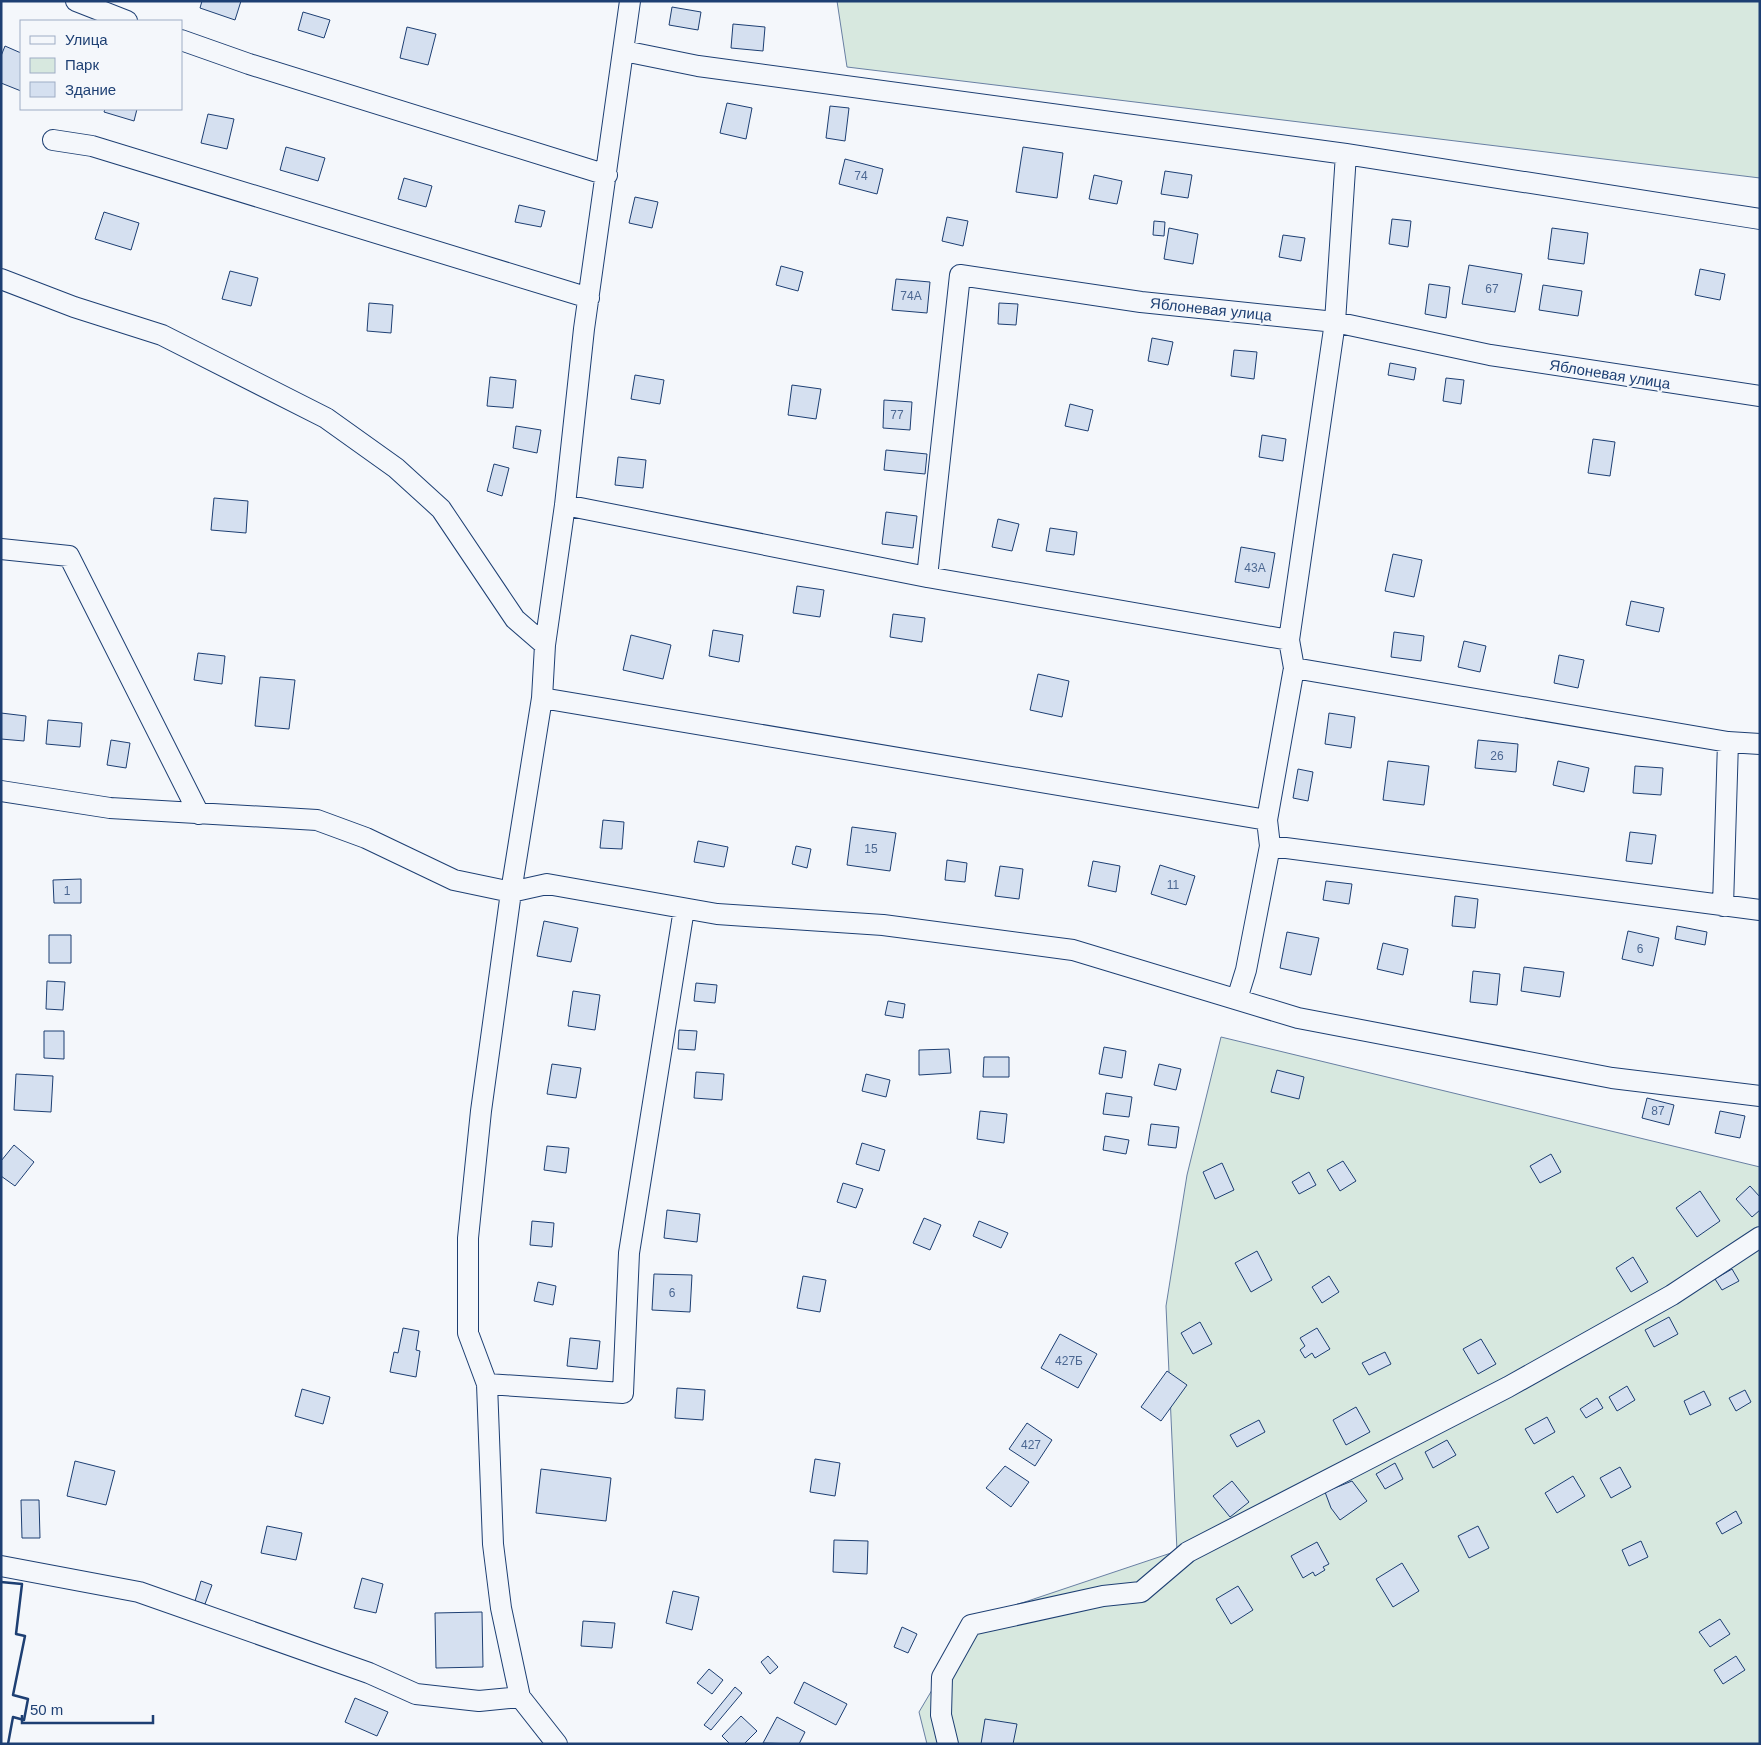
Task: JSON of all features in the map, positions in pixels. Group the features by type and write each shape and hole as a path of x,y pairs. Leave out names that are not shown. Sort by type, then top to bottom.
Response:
{"street":[{"path":"76,1 124,20"},
{"path":"556,1744 520,1698 501,1608 493,1544 487,1384 468,1333 468,1238 481,1111 511,892 542,698 545,644 565,505 589,298 630,1"},
{"path":"182,40 249,64 607,175"},
{"path":"624,51 698,66 1346,154 1760,219"},
{"path":"53,140 92,146 589,298"},
{"path":"1237,999 1246,970 1270,846 1267,820 1294,668 1289,640 1335,322 1346,154"},
{"name":"Яблоневая улица","path":"926,577 960,275 1141,302 1335,322 1490,355 1760,396"},
{"path":"1,279 74,307 162,335 326,418 396,468 442,509 515,619 545,644"},
{"path":"565,505 926,577 1289,640"},
{"path":"1,549 70,556 199,814"},
{"path":"1294,668 1728,742 1760,744"},
{"path":"542,698 1267,820"},
{"path":"1723,906 1728,742"},
{"path":"1,792 110,808 317,820 366,838 454,880 511,892 547,884 716,914 883,925 1073,950 1298,1018 1612,1078 1760,1096"},
{"path":"1270,846 1760,910"},
{"path":"487,1384 623,1393 629,1296 629,1253 684,909"},
{"path":"948,1744 941,1715 942,1677 971,1625 1103,1596 1141,1592 1188,1552 1508,1387 1672,1295 1760,1237"},
{"path":"1,1566 139,1592 369,1673 416,1694 479,1701 520,1698"}],"green space":[{"path":"837,1 1760,1 1760,178 847,67"},
{"path":"1221,1037 1760,1167 1760,1744 927,1744 919,1712 974,1619 1177,1551 1166,1306 1187,1175"}],"building":[{"path":"202,1 241,1 235,20 200,8"},
{"path":"672,7 701,12 698,30 669,25"},
{"path":"303,12 330,20 324,38 298,30"},
{"path":"733,24 765,27 763,51 731,48"},
{"path":"407,27 436,34 428,65 400,58"},
{"path":"5,46 20,53 20,91 1,83 1,56"},
{"path":"727,103 752,108 746,139 720,133"},
{"path":"830,106 849,108 845,141 826,138"},
{"path":"105,110 137,110 134,121 104,112"},
{"path":"208,114 234,119 227,149 201,143"},
{"path":"286,147 325,158 318,181 280,170"},
{"path":"1023,147 1063,153 1057,198 1016,192"},
{"path":"845,159 883,169 877,194 839,184"},
{"path":"1165,171 1192,175 1188,198 1161,194"},
{"path":"1094,175 1122,181 1117,204 1089,199"},
{"path":"404,178 432,186 426,207 398,199"},
{"path":"635,197 658,202 652,228 629,223"},
{"path":"519,205 545,211 541,227 515,222"},
{"path":"104,212 139,223 131,250 95,239"},
{"path":"947,217 968,221 963,246 942,241"},
{"path":"1392,219 1411,221 1408,247 1389,244"},
{"path":"1154,221 1165,222 1164,236 1153,235"},
{"path":"1169,228 1198,234 1193,264 1164,259"},
{"path":"1552,228 1588,233 1584,264 1548,259"},
{"path":"1283,235 1305,238 1301,261 1279,257"},
{"path":"1469,265 1522,274 1515,312 1462,304"},
{"path":"781,266 803,272 798,291 776,285"},
{"path":"1700,269 1725,274 1720,300 1695,295"},
{"path":"230,271 258,278 251,306 222,299"},
{"path":"896,279 930,282 927,313 892,310"},
{"path":"1429,284 1450,287 1446,318 1425,314"},
{"path":"1543,285 1582,291 1578,316 1539,310"},
{"path":"369,303 393,305 391,333 367,331"},
{"path":"999,303 1018,304 1016,325 998,324"},
{"path":"1152,338 1173,342 1168,365 1148,361"},
{"path":"1234,350 1257,352 1254,379 1231,376"},
{"path":"1390,363 1416,368 1414,380 1388,375"},
{"path":"635,375 664,380 660,404 631,399"},
{"path":"490,377 516,380 513,408 487,406"},
{"path":"1446,378 1464,380 1461,404 1443,401"},
{"path":"792,385 821,389 816,419 788,415"},
{"path":"884,400 912,402 910,430 883,428"},
{"path":"1070,404 1093,410 1088,431 1065,426"},
{"path":"516,426 541,430 537,453 513,448"},
{"path":"1262,435 1286,439 1283,461 1259,457"},
{"path":"1593,439 1615,442 1610,476 1588,473"},
{"path":"886,450 927,454 925,474 884,470"},
{"path":"618,457 646,460 643,488 615,485"},
{"path":"494,464 509,468 502,496 487,491"},
{"path":"214,498 248,501 246,533 211,530"},
{"path":"886,512 917,516 913,548 882,544"},
{"path":"998,519 1019,524 1012,551 992,547"},
{"path":"1050,528 1077,532 1074,555 1046,551"},
{"path":"1241,547 1275,553 1269,588 1235,582"},
{"path":"1393,554 1422,560 1414,597 1385,591"},
{"path":"797,586 824,590 820,617 793,613"},
{"path":"1631,601 1664,608 1659,632 1626,625"},
{"path":"893,614 925,618 922,642 890,637"},
{"path":"713,630 743,635 739,662 709,656"},
{"path":"1394,632 1424,636 1421,661 1391,657"},
{"path":"631,635 671,645 663,679 623,670"},
{"path":"1464,641 1486,646 1480,672 1458,667"},
{"path":"198,653 225,656 222,684 194,680"},
{"path":"1559,655 1584,660 1578,688 1554,683"},
{"path":"1038,674 1069,681 1062,717 1030,710"},
{"path":"260,677 295,680 289,729 255,726"},
{"path":"1,713 26,716 24,741 1,739"},
{"path":"1329,713 1355,717 1351,748 1325,744"},
{"path":"48,720 82,723 80,747 46,744"},
{"path":"111,740 130,743 126,768 107,765"},
{"path":"1478,740 1518,744 1516,772 1475,768"},
{"path":"1388,761 1429,766 1424,805 1383,800"},
{"path":"1558,761 1589,768 1584,792 1553,785"},
{"path":"1635,766 1663,768 1661,795 1633,793"},
{"path":"1298,769 1313,772 1308,801 1293,798"},
{"path":"603,820 624,822 622,849 600,848"},
{"path":"852,827 896,833 890,871 847,865"},
{"path":"1630,832 1656,835 1652,864 1626,861"},
{"path":"698,841 728,847 724,867 694,862"},
{"path":"796,846 811,849 807,868 792,864"},
{"path":"947,860 967,863 965,882 945,880"},
{"path":"1093,861 1120,866 1116,892 1088,886"},
{"path":"1160,865 1195,876 1186,905 1151,894"},
{"path":"1000,866 1023,869 1019,899 995,896"},
{"path":"81,879 81,903 54,903 53,880"},
{"path":"1326,881 1352,884 1349,904 1323,900"},
{"path":"1455,896 1478,899 1475,928 1452,926"},
{"path":"544,921 578,928 571,962 537,956"},
{"path":"1677,926 1707,932 1705,945 1675,939"},
{"path":"1628,931 1659,938 1653,966 1622,959"},
{"path":"1287,932 1319,938 1311,975 1280,968"},
{"path":"49,935 71,935 71,963 49,963"},
{"path":"1383,943 1408,949 1403,975 1377,969"},
{"path":"1524,967 1564,972 1560,997 1521,991"},
{"path":"1473,971 1500,974 1497,1005 1470,1002"},
{"path":"47,981 65,982 63,1010 46,1009"},
{"path":"696,983 717,985 715,1003 694,1001"},
{"path":"573,991 600,995 595,1030 568,1026"},
{"path":"888,1001 905,1004 903,1018 885,1015"},
{"path":"679,1030 697,1031 695,1050 678,1049"},
{"path":"44,1031 64,1031 64,1059 44,1058"},
{"path":"1104,1047 1126,1051 1122,1078 1099,1074"},
{"path":"949,1049 951,1073 919,1075 919,1050"},
{"path":"984,1057 1009,1057 1009,1077 983,1077"},
{"path":"552,1064 581,1068 576,1098 547,1094"},
{"path":"1159,1064 1181,1069 1176,1090 1154,1085"},
{"path":"1277,1070 1304,1077 1299,1099 1271,1092"},
{"path":"696,1072 724,1074 722,1100 694,1098"},
{"path":"16,1074 53,1076 51,1112 14,1110"},
{"path":"866,1074 890,1080 886,1097 862,1091"},
{"path":"1106,1093 1132,1097 1129,1117 1103,1114"},
{"path":"1647,1098 1674,1105 1669,1125 1642,1118"},
{"path":"980,1111 1007,1114 1004,1143 977,1139"},
{"path":"1720,1111 1745,1116 1740,1138 1715,1133"},
{"path":"1151,1124 1179,1127 1176,1148 1148,1145"},
{"path":"1105,1136 1129,1140 1126,1154 1103,1150"},
{"path":"862,1143 885,1150 879,1171 856,1164"},
{"path":"14,1145 34,1162 15,1186 1,1176 1,1161"},
{"path":"547,1146 569,1148 566,1173 544,1170"},
{"path":"1551,1154 1561,1172 1540,1183 1530,1166"},
{"path":"1343,1161 1356,1181 1340,1191 1327,1170"},
{"path":"1222,1163 1234,1190 1215,1199 1203,1172"},
{"path":"1309,1172 1316,1185 1299,1194 1292,1182"},
{"path":"843,1183 863,1189 856,1208 837,1202"},
{"path":"1750,1186 1760,1197 1760,1210 1752,1217 1736,1199"},
{"path":"1700,1191 1720,1221 1697,1237 1676,1208"},
{"path":"667,1210 700,1214 697,1242 664,1238"},
{"path":"924,1218 941,1225 930,1250 913,1243"},
{"path":"532,1221 554,1223 552,1247 530,1245"},
{"path":"979,1221 1008,1233 1001,1248 973,1236"},
{"path":"1257,1251 1272,1280 1251,1292 1235,1263"},
{"path":"1633,1257 1648,1282 1631,1292 1616,1268"},
{"path":"1732,1269 1739,1281 1722,1290 1715,1279"},
{"path":"654,1274 692,1275 690,1312 652,1310"},
{"path":"803,1276 826,1280 820,1312 797,1308"},
{"path":"1329,1276 1339,1292 1322,1303 1312,1287"},
{"path":"538,1282 556,1286 553,1305 534,1301"},
{"path":"1669,1317 1678,1334 1654,1347 1645,1330"},
{"path":"1200,1322 1212,1344 1193,1354 1181,1333"},
{"path":"403,1328 419,1331 416,1350 420,1351 416,1377 390,1372 394,1352 398,1353"},
{"path":"1317,1328 1330,1349 1315,1358 1312,1353 1305,1358 1300,1350 1305,1346 1300,1338"},
{"path":"1060,1334 1097,1354 1078,1388 1041,1368"},
{"path":"570,1338 600,1341 597,1369 567,1366"},
{"path":"1481,1339 1496,1364 1478,1374 1463,1349"},
{"path":"1385,1352 1391,1364 1369,1375 1362,1363"},
{"path":"1167,1371 1187,1385 1161,1421 1141,1407"},
{"path":"1627,1386 1635,1400 1617,1411 1609,1397"},
{"path":"677,1388 705,1390 703,1420 675,1418"},
{"path":"302,1389 330,1397 323,1424 295,1416"},
{"path":"1745,1390 1751,1402 1736,1411 1729,1398"},
{"path":"1704,1391 1711,1405 1690,1415 1684,1401"},
{"path":"1597,1398 1603,1408 1586,1418 1580,1409"},
{"path":"1356,1407 1370,1432 1346,1445 1333,1420"},
{"path":"1547,1417 1555,1432 1534,1444 1525,1429"},
{"path":"1259,1420 1265,1432 1237,1447 1230,1435"},
{"path":"1027,1423 1052,1440 1035,1466 1009,1449"},
{"path":"1447,1440 1456,1455 1433,1468 1425,1452"},
{"path":"815,1459 840,1463 835,1496 810,1492"},
{"path":"75,1461 115,1471 106,1505 67,1496"},
{"path":"1395,1463 1403,1479 1385,1489 1376,1474"},
{"path":"1005,1466 1029,1482 1011,1507 986,1488"},
{"path":"1620,1467 1631,1487 1611,1498 1600,1478"},
{"path":"541,1469 611,1478 606,1521 536,1513"},
{"path":"1573,1476 1585,1496 1557,1513 1545,1493"},
{"path":"1232,1481 1249,1502 1230,1517 1213,1496"},
{"path":"1352,1481 1367,1501 1340,1520 1331,1508 1325,1492"},
{"path":"21,1500 39,1500 40,1538 22,1538"},
{"path":"1736,1511 1742,1523 1722,1534 1716,1523"},
{"path":"267,1526 302,1533 296,1560 261,1553"},
{"path":"1478,1526 1489,1548 1469,1558 1458,1536"},
{"path":"834,1540 868,1541 867,1574 833,1572"},
{"path":"1641,1541 1648,1557 1629,1566 1622,1550"},
{"path":"1317,1542 1329,1564 1323,1567 1325,1570 1315,1576 1313,1572 1303,1578 1291,1556"},
{"path":"1402,1563 1419,1591 1393,1607 1376,1579"},
{"path":"362,1578 383,1584 376,1613 354,1608"},
{"path":"201,1581 212,1585 205,1604 195,1601"},
{"path":"1238,1586 1253,1610 1231,1624 1216,1599"},
{"path":"673,1591 699,1597 692,1630 666,1623"},
{"path":"482,1612 483,1667 436,1668 435,1613"},
{"path":"1720,1619 1730,1634 1710,1647 1699,1632"},
{"path":"583,1621 615,1623 612,1648 581,1646"},
{"path":"902,1627 917,1634 908,1653 894,1647"},
{"path":"768,1656 778,1667 770,1674 761,1662"},
{"path":"1736,1656 1745,1670 1723,1684 1714,1670"},
{"path":"709,1669 723,1680 712,1694 697,1683"},
{"path":"804,1682 847,1704 836,1725 794,1703"},
{"path":"735,1687 742,1693 711,1730 704,1725"},
{"path":"355,1698 388,1712 377,1736 345,1722"},
{"path":"741,1716 757,1731 744,1744 730,1744 722,1736"},
{"path":"777,1717 805,1732 799,1744 763,1743"},
{"path":"985,1719 1017,1724 1013,1744 981,1744"}],"wall":[{"path":"1,1582 22,1584 16,1634 25,1636 13,1695 28,1699 24,1720 13,1717 8,1744"}]}
